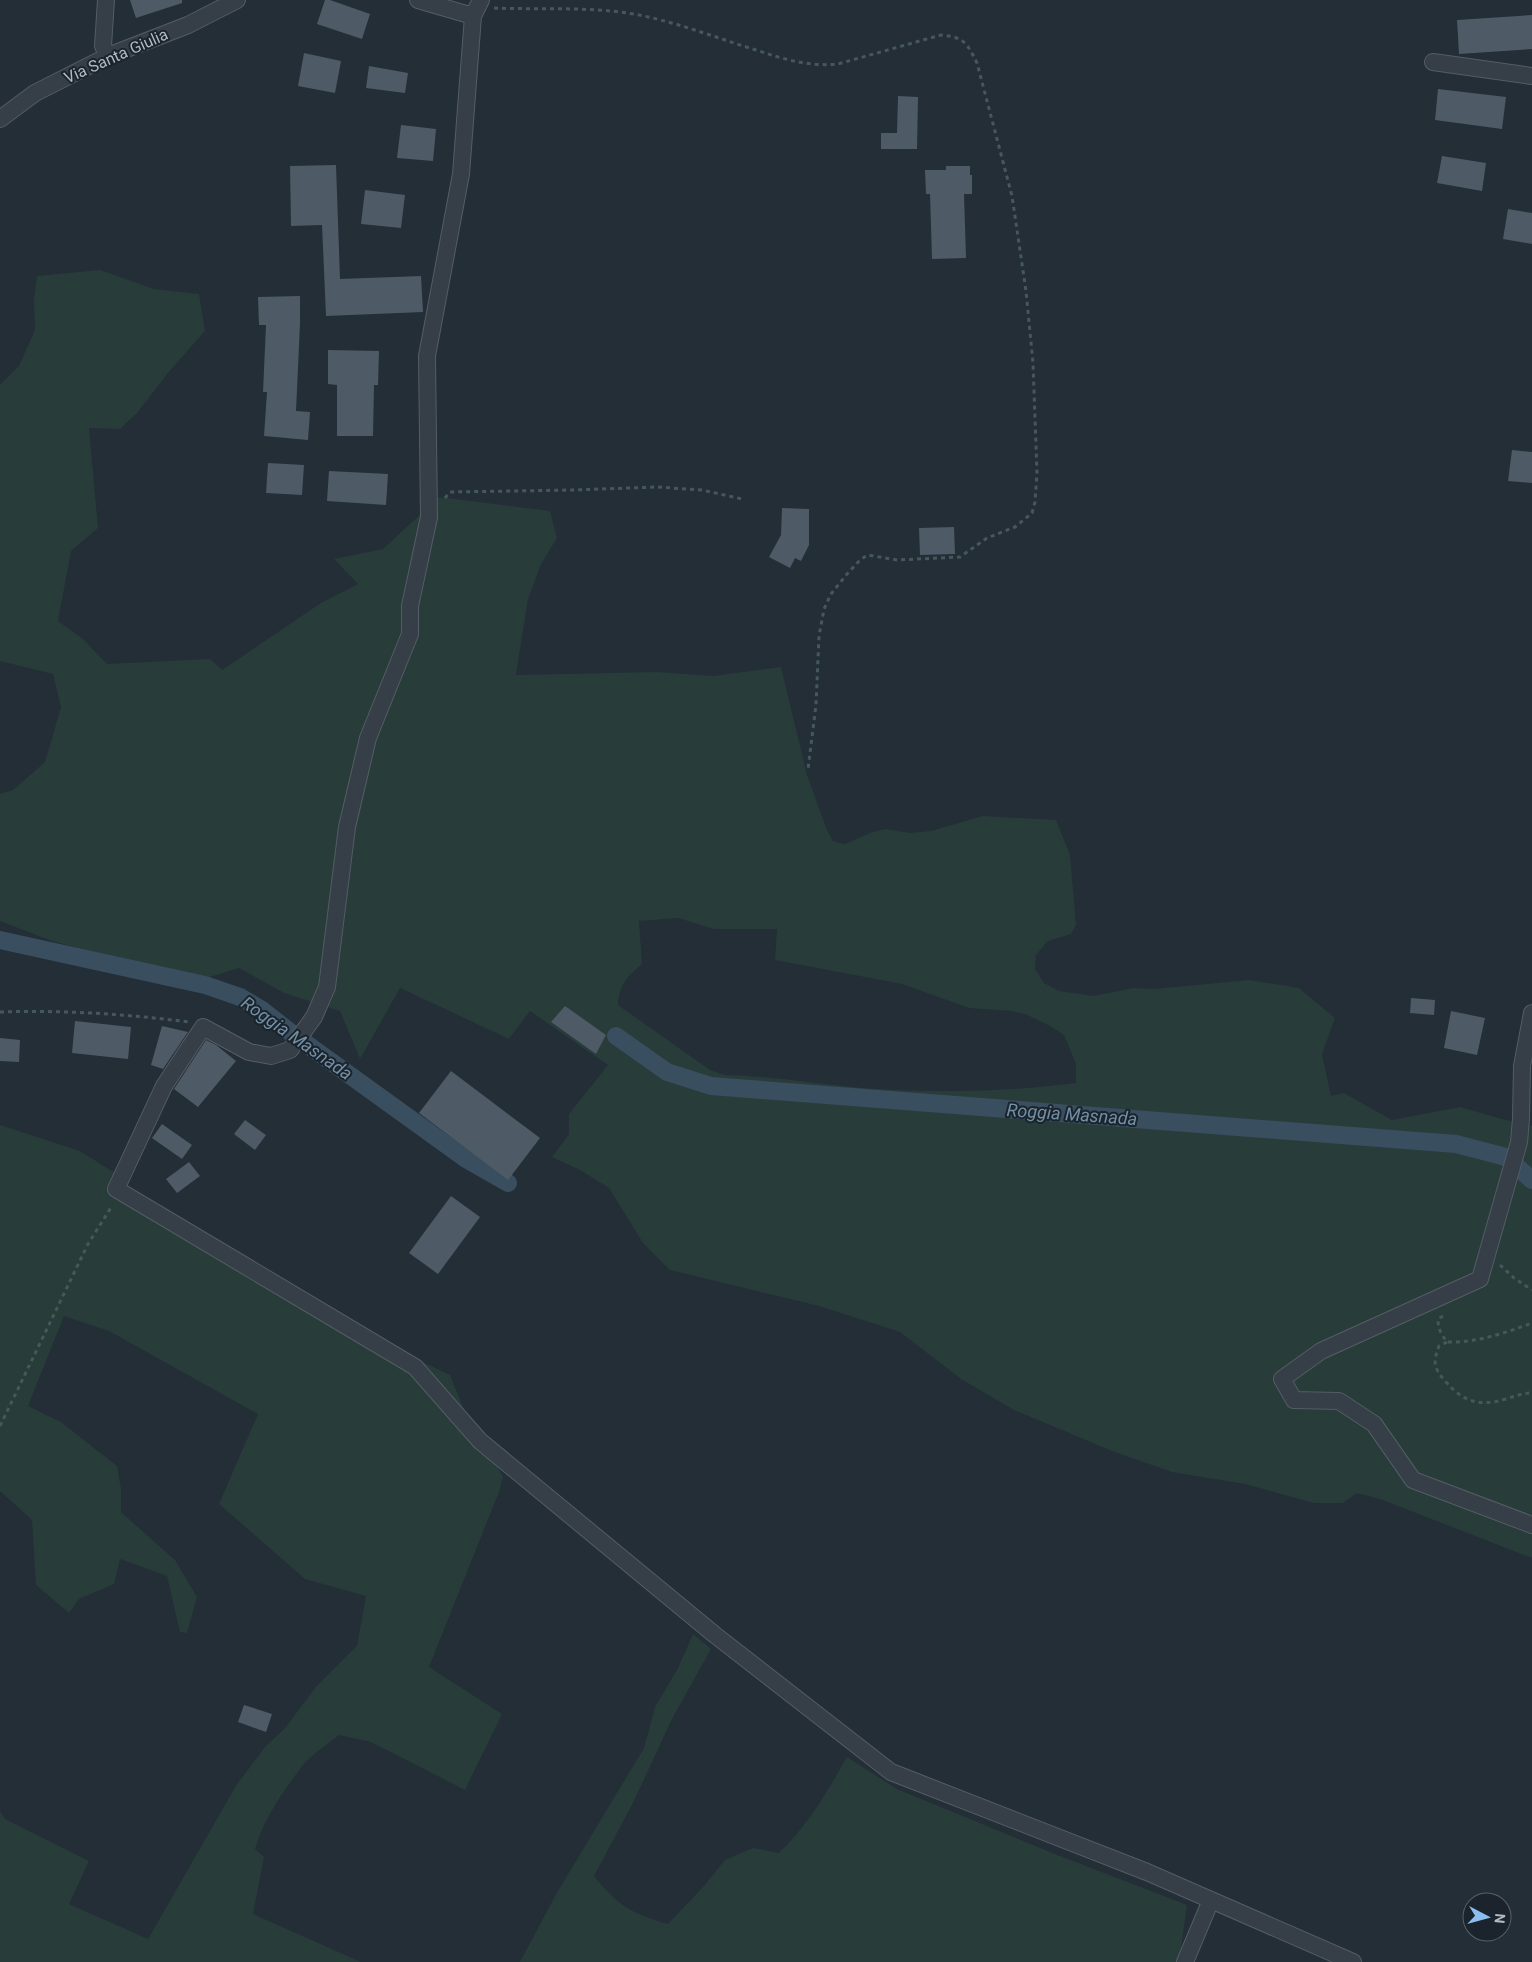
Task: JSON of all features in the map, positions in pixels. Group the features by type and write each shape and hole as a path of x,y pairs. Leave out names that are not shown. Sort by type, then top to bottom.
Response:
{"street":[{"path":"106,0 103,46 108,56"},
{"name":"Via Santa Giulia","path":"0,119 35,93 108,56 188,25 237,0"},
{"path":"418,0 478,7 461,174 427,356 429,517 410,606 410,634 368,738 347,827 327,987 314,1017 290,1050 271,1056 249,1052 203,1027 164,1086 116,1190 415,1367 480,1441 715,1635 891,1772 1147,1872 1354,1962"},
{"path":"1433,62 1532,76"},
{"path":"1532,1012 1522,1066 1520,1135 1480,1279 1321,1351 1282,1379 1294,1400 1339,1401 1374,1424 1413,1480 1532,1525"},
{"path":"1185,1962 1211,1900"}],"path":[{"path":"478,7 542,8 637,15 679,25 783,59 821,66 838,64 941,35 954,36 963,40 977,63 1012,196 1026,291 1033,363 1037,473 1035,502 1032,512 1016,527 987,538 960,557 898,560 868,556 861,559 847,574 831,594 824,609 819,636 816,705 808,769"},
{"path":"429,517 450,492 656,487 702,490 742,499"},
{"path":"0,1012 44,1010 133,1014 193,1022 203,1027"},
{"path":"0,1426 88,1244 118,1196 116,1190"},
{"path":"1488,1255 1532,1290"},
{"path":"1447,1342 1440,1334 1438,1319 1449,1311"},
{"path":"1532,1323 1497,1336 1458,1343 1447,1342 1440,1346 1434,1360 1439,1374 1454,1391 1468,1401 1490,1403 1522,1393 1532,1393"}],"green space":[{"path":"100,270 154,289 199,294 205,331 168,373 137,413 120,429 89,428 98,528 71,551 58,621 83,639 107,664 210,659 222,670 321,603 358,584 334,559 383,549 439,497 550,511 557,538 541,564 528,599 516,675 657,672 713,676 781,667 807,775 827,830 833,841 845,844 885,829 911,833 931,831 983,816 1056,820 1070,855 1076,925 1071,934 1048,941 1036,955 1035,969 1044,983 1059,991 1093,996 1134,988 1154,989 1249,980 1299,988 1335,1018 1322,1054 1331,1096 1344,1093 1392,1120 1460,1107 1532,1126 1532,1558 1380,1499 1357,1493 1343,1503 1314,1503 1245,1484 1172,1472 1112,1451 1014,1410 961,1379 900,1332 819,1306 670,1270 643,1243 609,1188 580,1170 552,1157 569,1134 569,1114 608,1065 530,1011 509,1039 400,988 360,1059 340,1011 284,993 239,968 210,977 111,957 52,941 0,921 0,794 13,790 45,762 61,707 53,674 0,661 0,385 19,366 35,330 34,300 37,276","holes":["678,918 714,929 777,929 775,960 902,984 969,1008 1012,1011 1025,1014 1064,1035 1076,1064 1076,1083 997,1090 914,1091 725,1075 710,1070 618,1005 622,986 642,964 639,921"]},
{"path":"0,1125 80,1151 115,1173 143,1202 391,1347 450,1375 466,1415 503,1477 499,1492 429,1667 502,1714 465,1790 371,1742 339,1735 303,1765 269,1815 255,1849 264,1857 253,1914 361,1962 0,1962 0,1811 5,1819 89,1861 69,1904 148,1939 237,1784 266,1746 285,1728 315,1688 357,1646 366,1596 305,1579 219,1504 258,1414 109,1331 64,1316 28,1406 61,1422 117,1466 121,1489 121,1512 175,1560 197,1597 187,1633 180,1632 167,1576 120,1559 114,1584 79,1599 69,1613 36,1585 32,1520 0,1491"},
{"path":"693,1634 711,1649 672,1719 633,1803 594,1876 611,1895 626,1907 634,1912 668,1924 703,1887 725,1860 753,1848 779,1853 808,1820 847,1757 897,1789 1055,1854 1187,1905 1179,1962 520,1962 555,1896 644,1748 655,1707 678,1668"}],"building":[{"path":"130,0 182,0 182,3 136,18"},
{"path":"325,0 370,14 362,39 317,24"},
{"path":"1532,15 1532,49 1459,54 1457,20"},
{"path":"304,53 341,61 335,93 298,86"},
{"path":"369,66 408,73 405,93 366,88"},
{"path":"1438,89 1506,97 1502,129 1435,120"},
{"path":"898,96 918,97 917,149 881,149 881,133 897,133"},
{"path":"401,125 436,129 433,161 397,158"},
{"path":"1442,156 1486,163 1482,191 1437,183"},
{"path":"336,165 340,279 421,276 423,312 326,316 322,225 291,226 290,166"},
{"path":"946,166 970,166 970,175 972,175 972,194 964,194 966,258 932,259 930,194 926,194 925,170 946,170"},
{"path":"365,190 405,195 401,228 361,224"},
{"path":"1508,209 1532,213 1532,244 1503,239"},
{"path":"300,296 296,411 310,412 308,440 264,436 267,392 263,392 266,325 259,325 258,297"},
{"path":"328,350 379,351 378,385 374,385 373,436 337,436 337,385 328,384"},
{"path":"1512,450 1532,452 1532,483 1508,481"},
{"path":"268,463 304,465 302,495 266,493"},
{"path":"329,471 388,474 386,505 327,501"},
{"path":"782,508 809,509 809,545 801,561 795,558 790,568 769,557 781,535"},
{"path":"954,527 955,554 920,555 919,528"},
{"path":"1411,998 1435,1000 1434,1015 1410,1013"},
{"path":"565,1006 606,1035 596,1054 551,1022"},
{"path":"1451,1011 1485,1018 1477,1055 1444,1048"},
{"path":"75,1021 131,1027 128,1059 72,1053"},
{"path":"162,1026 188,1032 163,1069 151,1065"},
{"path":"0,1038 20,1040 19,1062 0,1061"},
{"path":"206,1040 216,1045 236,1061 198,1107 174,1089"},
{"path":"451,1071 540,1138 508,1180 419,1113"},
{"path":"245,1120 266,1135 255,1150 234,1134"},
{"path":"162,1124 192,1145 182,1159 152,1138"},
{"path":"189,1162 200,1176 177,1193 166,1179"},
{"path":"451,1196 480,1217 438,1274 409,1253"},
{"path":"244,1705 272,1714 266,1732 238,1722"}],"waterway":[{"name":"Roggia Masnada","path":"0,940 205,985 240,997 262,1010 466,1159 508,1183"},
{"name":"Roggia Masnada","path":"616,1036 667,1072 711,1086 1456,1144 1506,1157 1532,1180"}]}
